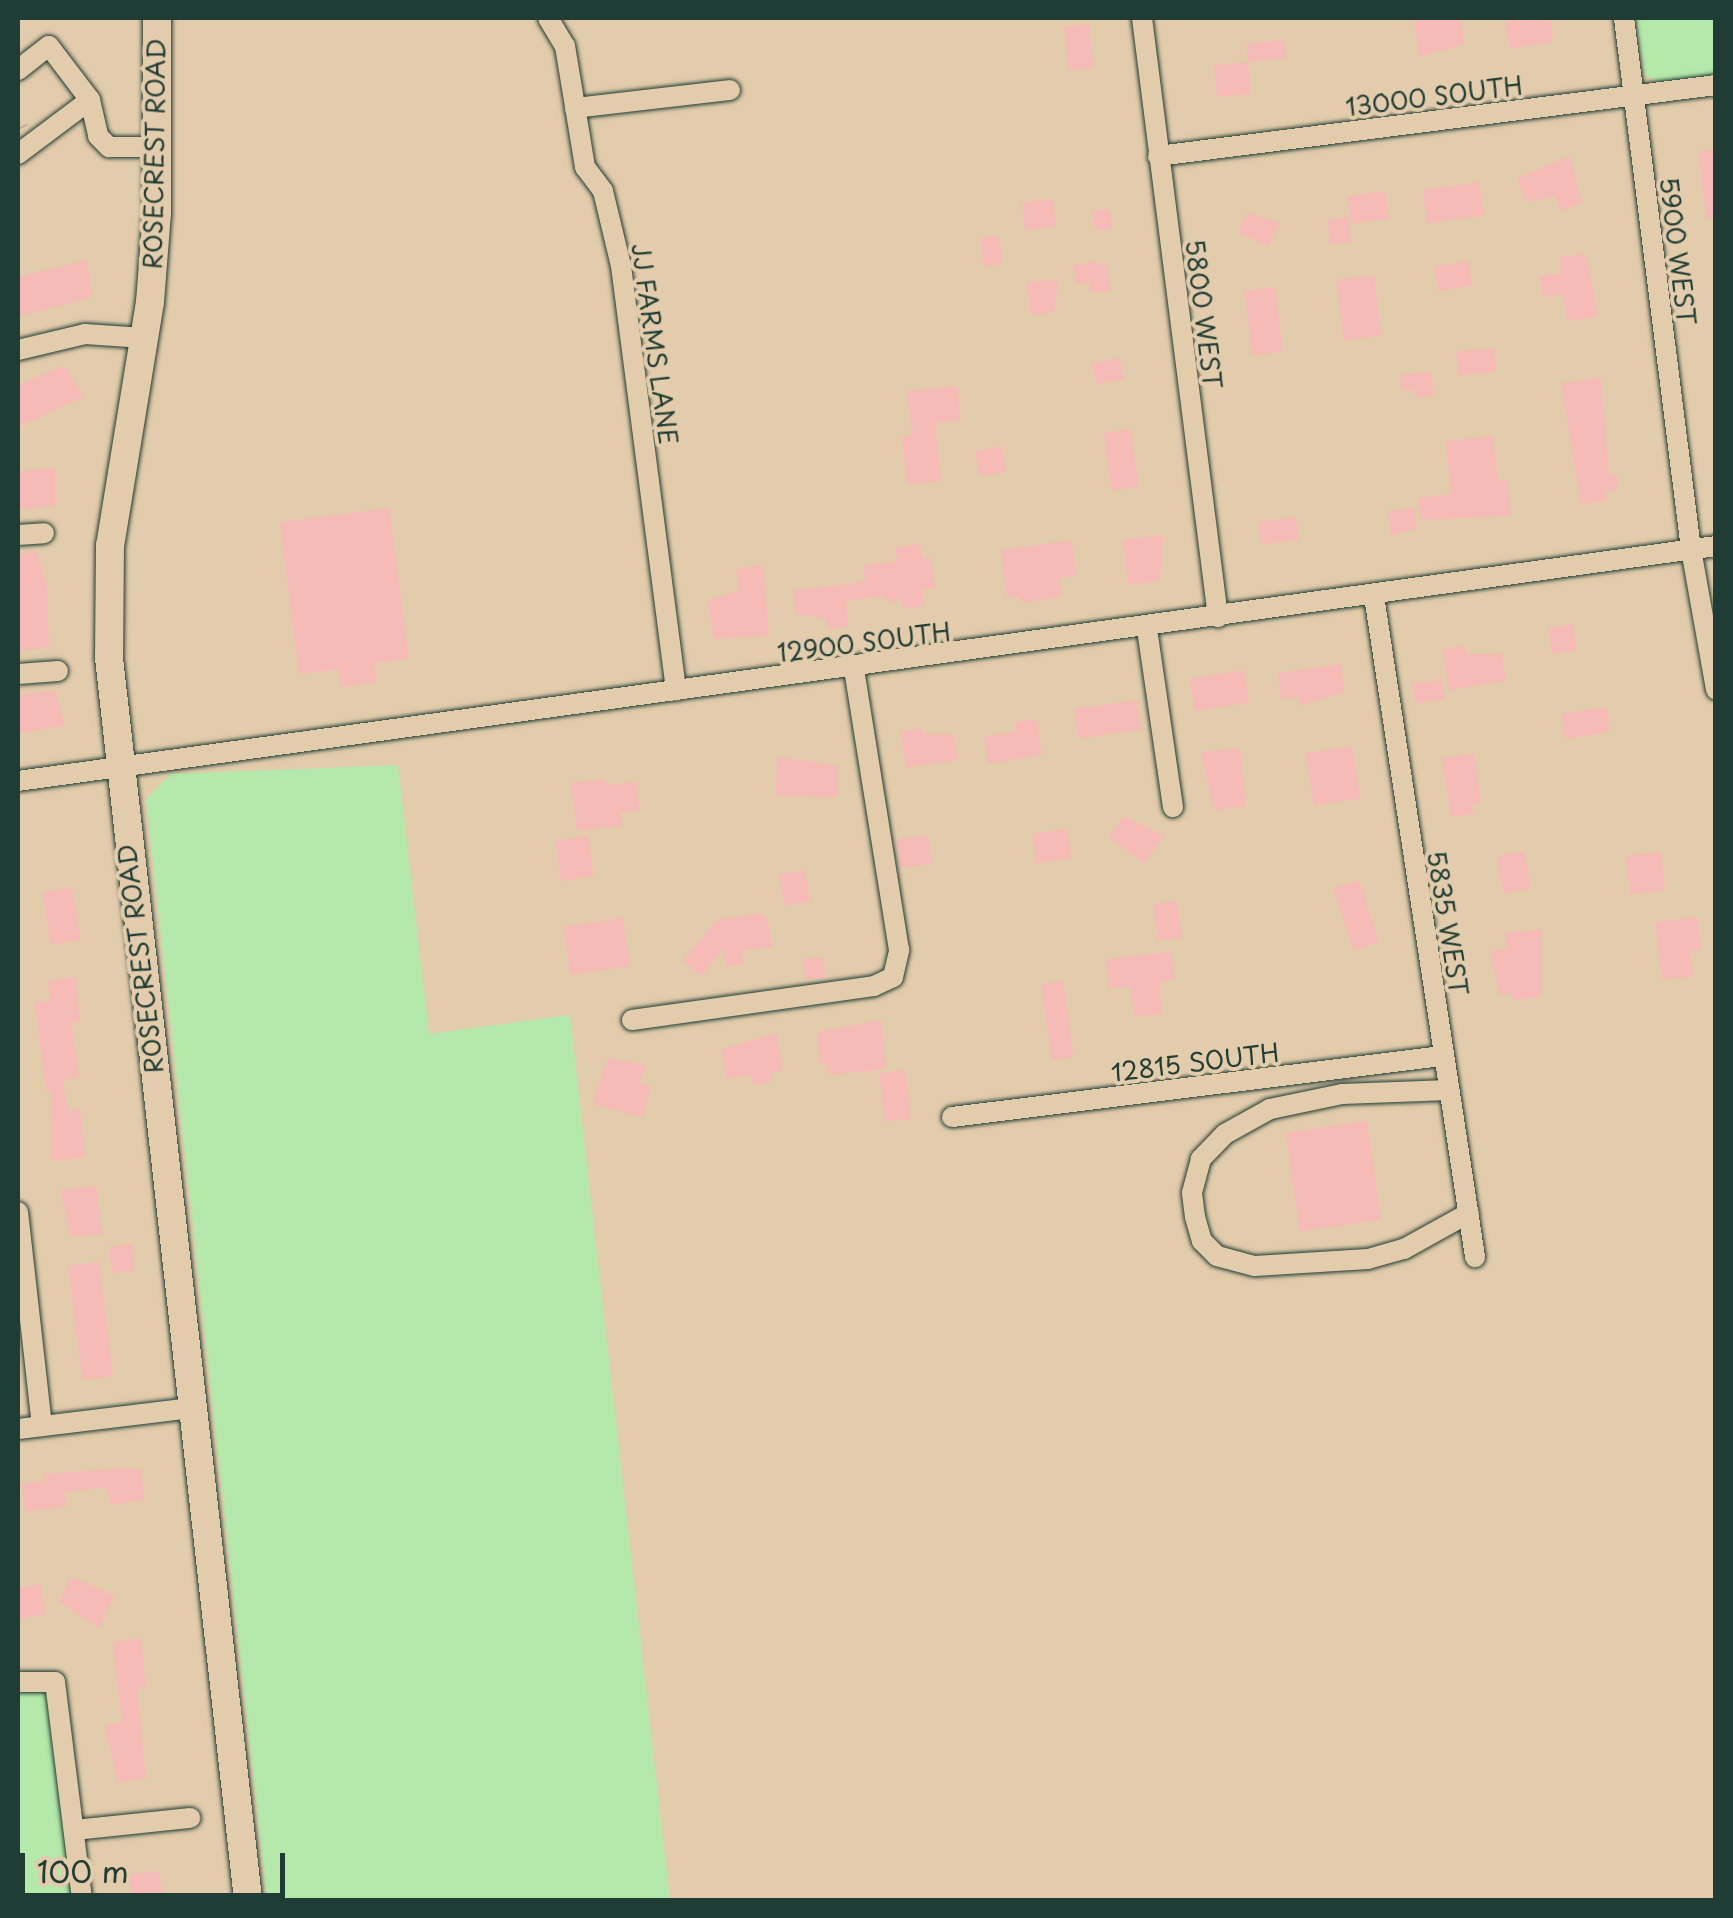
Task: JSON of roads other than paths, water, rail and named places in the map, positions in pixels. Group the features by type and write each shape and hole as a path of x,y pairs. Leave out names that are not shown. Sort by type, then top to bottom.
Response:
{"main road":[{"name":"ROSECREST ROAD","path":"157,18 158,147 144,338 110,545 109,658 118,768 248,1900"}],"street":[{"name":"JJ FARMS LANE","path":"548,18 564,46 584,167 603,192 621,266 676,690"},
{"name":"5800 WEST","path":"1142,18 1218,617"},
{"name":"5900 WEST","path":"1624,18 1691,550 1716,690"},
{"path":"18,70 49,46 90,100 98,136 109,146 158,147"},
{"name":"13000 SOUTH","path":"1158,156 1716,86"},
{"path":"575,108 730,90"},
{"path":"22,142 90,100"},
{"path":"18,350 85,334 144,338"},
{"path":"18,535 44,533"},
{"name":"12900 SOUTH","path":"18,780 1147,629 1716,546"},
{"name":"5835 WEST","path":"1374,596 1475,1257"},
{"path":"1147,629 1174,807"},
{"path":"632,1020 874,986 893,977 899,950 854,669"},
{"path":"18,674 58,671"},
{"name":"12815 SOUTH","path":"952,1118 1444,1056"},
{"path":"1449,1090 1342,1094 1270,1109 1225,1134 1201,1159 1192,1193 1194,1216 1202,1242 1217,1256 1256,1266 1368,1260 1404,1249 1469,1213"},
{"path":"18,1212 42,1426"},
{"path":"18,1429 192,1408"},
{"path":"18,1682 55,1682 82,1900"},
{"path":"75,1830 190,1818"}]}
